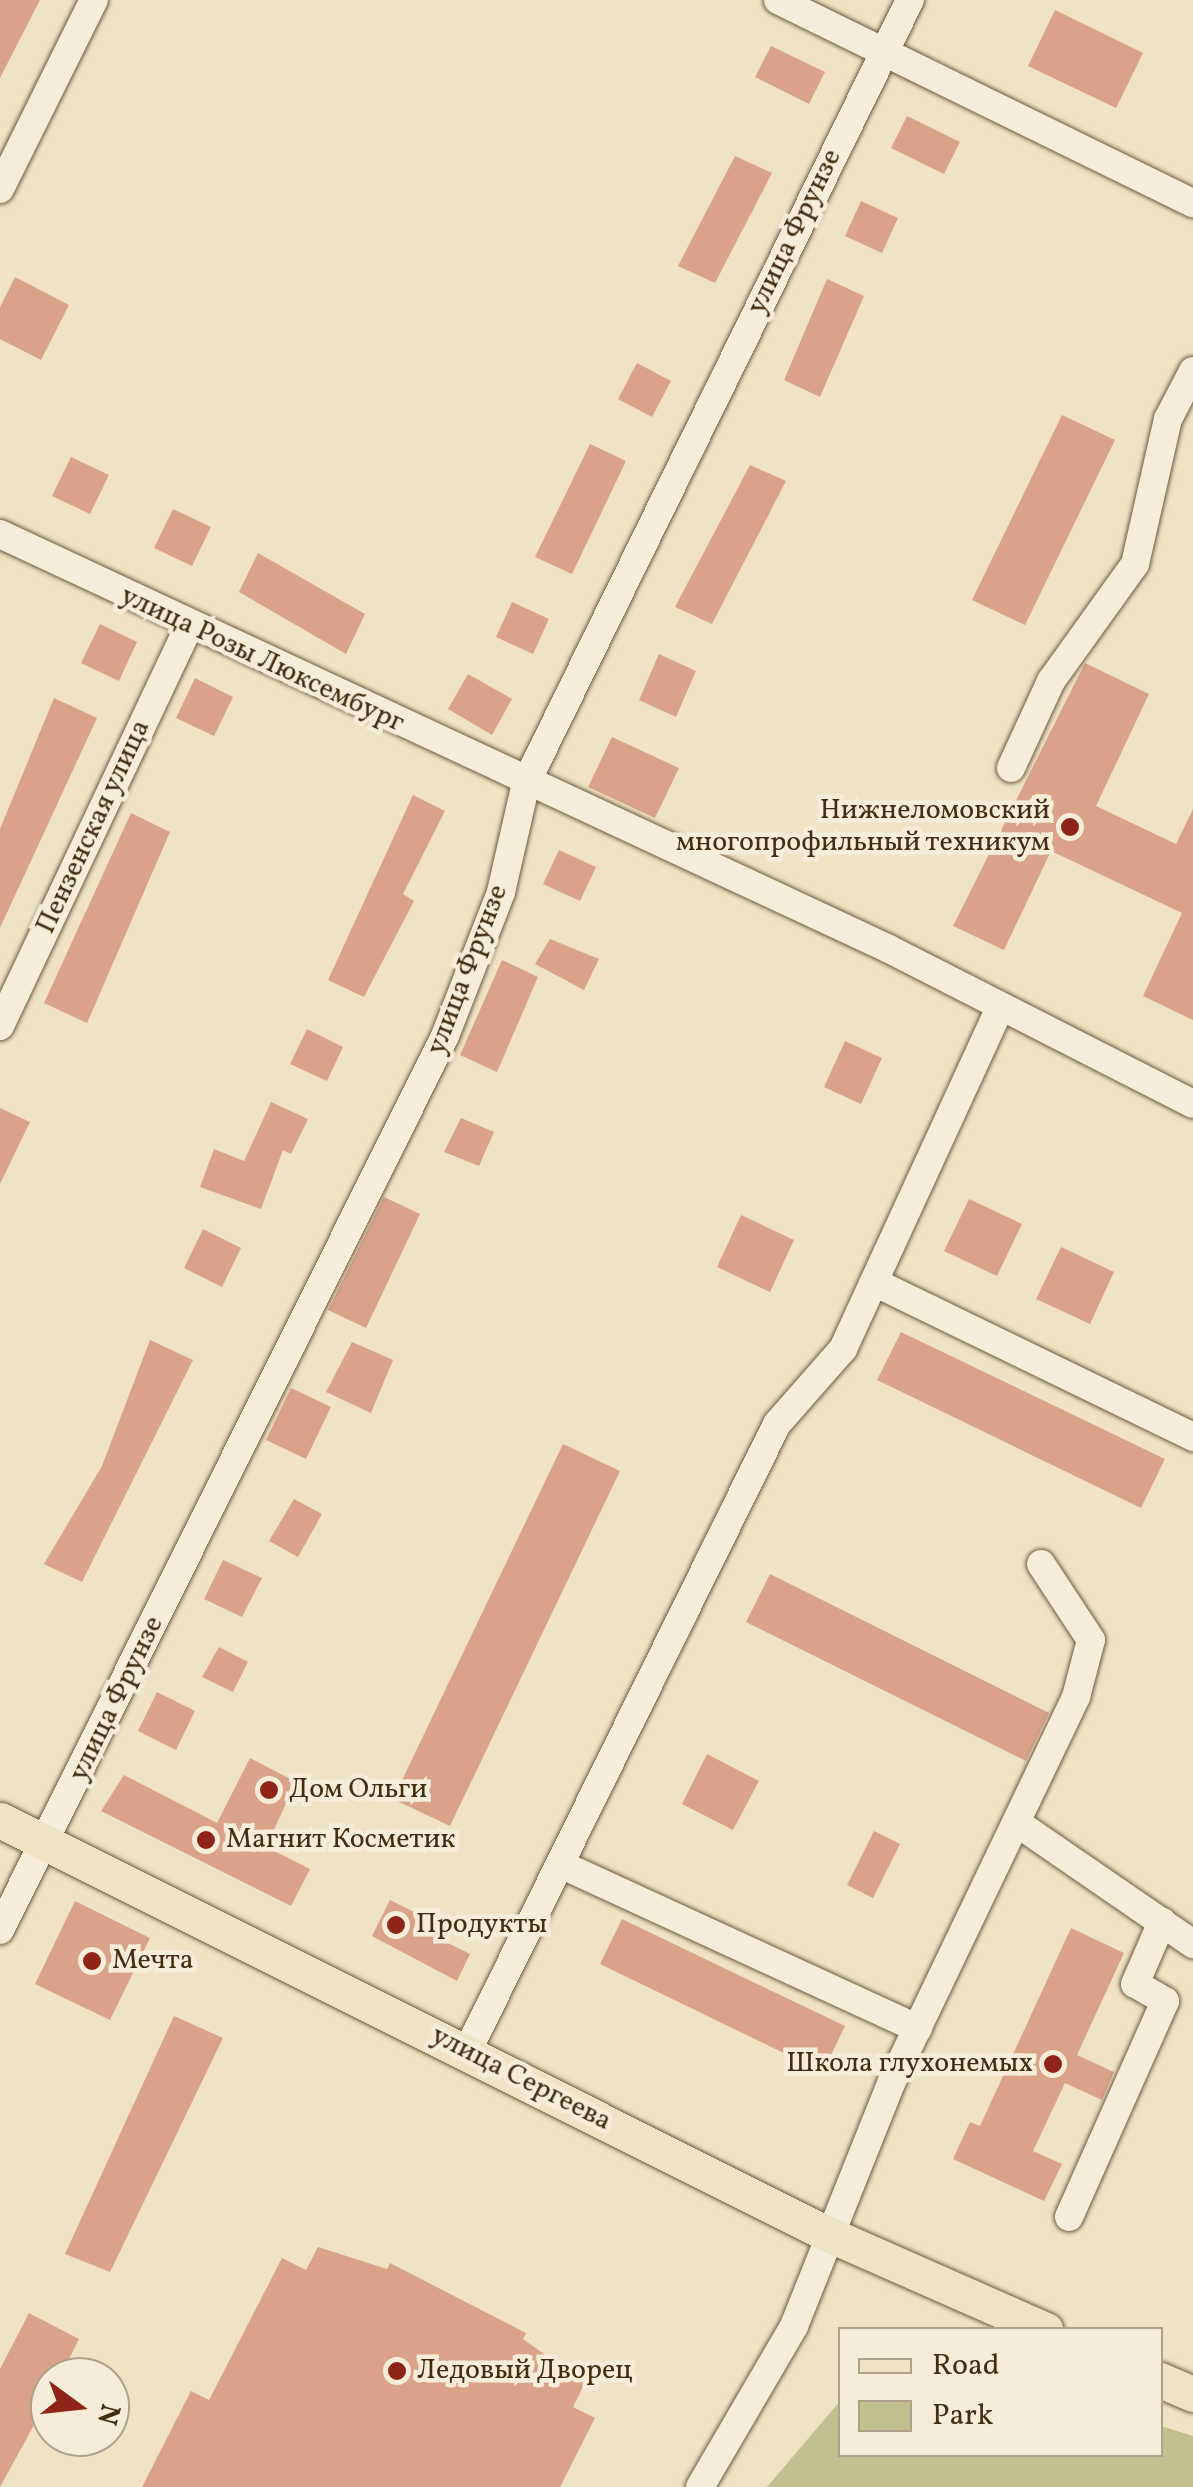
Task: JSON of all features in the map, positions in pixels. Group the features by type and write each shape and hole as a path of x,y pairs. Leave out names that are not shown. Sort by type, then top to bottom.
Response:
{"main road":[{"name":"улица Сергеева","path":"0,1820 826,2233 1039,2327"},
{"path":"1163,2381 1193,2394"}],"street":[{"path":"0,189 94,0"},
{"path":"778,0 1193,203"},
{"name":"улица Фрунзе","path":"0,1930 445,1036 501,892 526,783 910,0"},
{"path":"1011,768 1051,681 1135,564 1168,419 1191,379"},
{"name":"улица Розы Люксембург","path":"0,534 188,628 889,948 999,1010 1193,1104"},
{"name":"Пензенская улица","path":"0,1026 188,628"},
{"path":"466,2052 777,1424 843,1349 999,1010"},
{"path":"874,1282 1193,1437"},
{"path":"700,2487 794,2326 826,2233 1076,1697 1091,1640 1041,1564"},
{"path":"1017,1823 1193,1944"},
{"path":"560,1864 918,2029"},
{"path":"1069,2217 1164,2002 1135,1984 1162,1922"}],"green space":[{"path":"838,2403 838,2457 1163,2457 1163,2427 1193,2436 1193,2487 767,2487"}],"building":[{"path":"0,0 40,0 0,78"},
{"path":"1055,10 1143,53 1116,108 1028,66"},
{"path":"771,46 825,72 809,104 755,77"},
{"path":"907,116 960,142 944,174 891,148"},
{"path":"735,156 772,173 715,283 678,266"},
{"path":"861,201 898,218 882,253 845,236"},
{"path":"15,277 69,305 41,360 0,339 0,307"},
{"path":"827,279 864,296 820,397 784,380"},
{"path":"637,363 671,381 652,417 618,399"},
{"path":"1062,415 1115,440 1025,625 972,600"},
{"path":"590,444 626,461 572,574 535,557"},
{"path":"71,457 109,475 90,514 52,496"},
{"path":"750,465 786,481 712,624 675,607"},
{"path":"173,509 211,527 192,566 154,548"},
{"path":"258,553 365,614 346,654 239,592"},
{"path":"512,602 549,619 533,654 496,637"},
{"path":"100,624 137,642 119,681 81,663"},
{"path":"659,654 696,671 676,717 639,700"},
{"name":"Нижнеломовский многопрофильный техникум","path":"1085,663 1149,694 1096,806 1176,844 1193,809 1193,1020 1143,996 1182,913 1051,851 1004,950 953,926"},
{"path":"468,674 512,699 492,735 448,709"},
{"path":"195,678 233,697 214,736 176,718"},
{"path":"54,698 97,718 0,928 0,829"},
{"path":"612,737 679,768 655,818 588,787"},
{"path":"413,795 445,811 403,894 414,901 364,997 328,980"},
{"path":"131,813 170,832 87,1023 44,1003"},
{"path":"559,850 596,867 580,901 543,884"},
{"path":"550,939 599,959 584,990 535,964"},
{"path":"502,960 538,977 497,1072 460,1055"},
{"path":"307,1029 343,1047 327,1081 290,1064"},
{"path":"845,1041 882,1058 861,1104 824,1087"},
{"path":"271,1102 308,1119 291,1154 283,1150 261,1209 200,1187 214,1149 244,1161"},
{"path":"0,1108 30,1122 0,1184"},
{"path":"461,1118 494,1132 479,1166 444,1152"},
{"path":"384,1197 420,1214 366,1328 328,1310"},
{"path":"969,1199 1022,1224 997,1276 944,1251"},
{"path":"741,1215 794,1240 770,1292 717,1267"},
{"path":"203,1229 241,1248 222,1287 184,1268"},
{"path":"1061,1247 1114,1272 1090,1324 1036,1299"},
{"path":"901,1332 1165,1459 1141,1508 877,1380"},
{"path":"150,1340 193,1360 82,1582 44,1564 102,1466"},
{"path":"352,1342 393,1360 371,1413 326,1392"},
{"path":"291,1388 331,1407 306,1459 266,1440"},
{"path":"563,1444 620,1471 450,1826 393,1799"},
{"path":"294,1499 322,1514 298,1557 269,1541"},
{"path":"223,1560 262,1578 242,1617 204,1599"},
{"path":"770,1574 1049,1713 1026,1761 746,1622"},
{"path":"219,1647 248,1662 233,1692 202,1677"},
{"path":"157,1692 195,1711 176,1750 138,1731"},
{"path":"707,1754 759,1781 733,1830 682,1804"},
{"name":"Магнит Косметик","path":"250,1758 296,1782 266,1847 310,1869 291,1906 101,1811 124,1775 217,1823"},
{"path":"874,1831 900,1844 873,1898 847,1885"},
{"path":"390,1900 420,1915 414,1926 470,1954 457,1981 372,1936"},
{"name":"Мечта","path":"75,1901 150,1938 110,2020 35,1984"},
{"path":"622,1919 845,2026 823,2072 600,1964"},
{"name":"Школа глухонемых","path":"1071,1928 1124,1953 1077,2055 1114,2072 1102,2100 1065,2083 1033,2151 1062,2164 1044,2201 953,2159 970,2122 980,2126"},
{"path":"174,2016 223,2038 110,2272 65,2254"},
{"name":"Ледовый Дворец","path":"318,2247 387,2269 390,2263 526,2333 523,2339 585,2383 573,2407 595,2418 560,2487 142,2487 191,2391 209,2400 282,2258 306,2270"},
{"path":"29,2313 79,2339 70,2357 30,2357 30,2432 0,2487 0,2369"}],"place":[{"name":"Нижнеломовский многопрофильный техникум","path":"1070,827"},
{"name":"Дом Ольги","path":"269,1790"},
{"name":"Магнит Косметик","path":"206,1840"},
{"name":"Продукты","path":"396,1925"},
{"name":"Мечта","path":"92,1961"},
{"name":"Школа глухонемых","path":"1053,2064"},
{"name":"Ледовый Дворец","path":"397,2371"}]}
